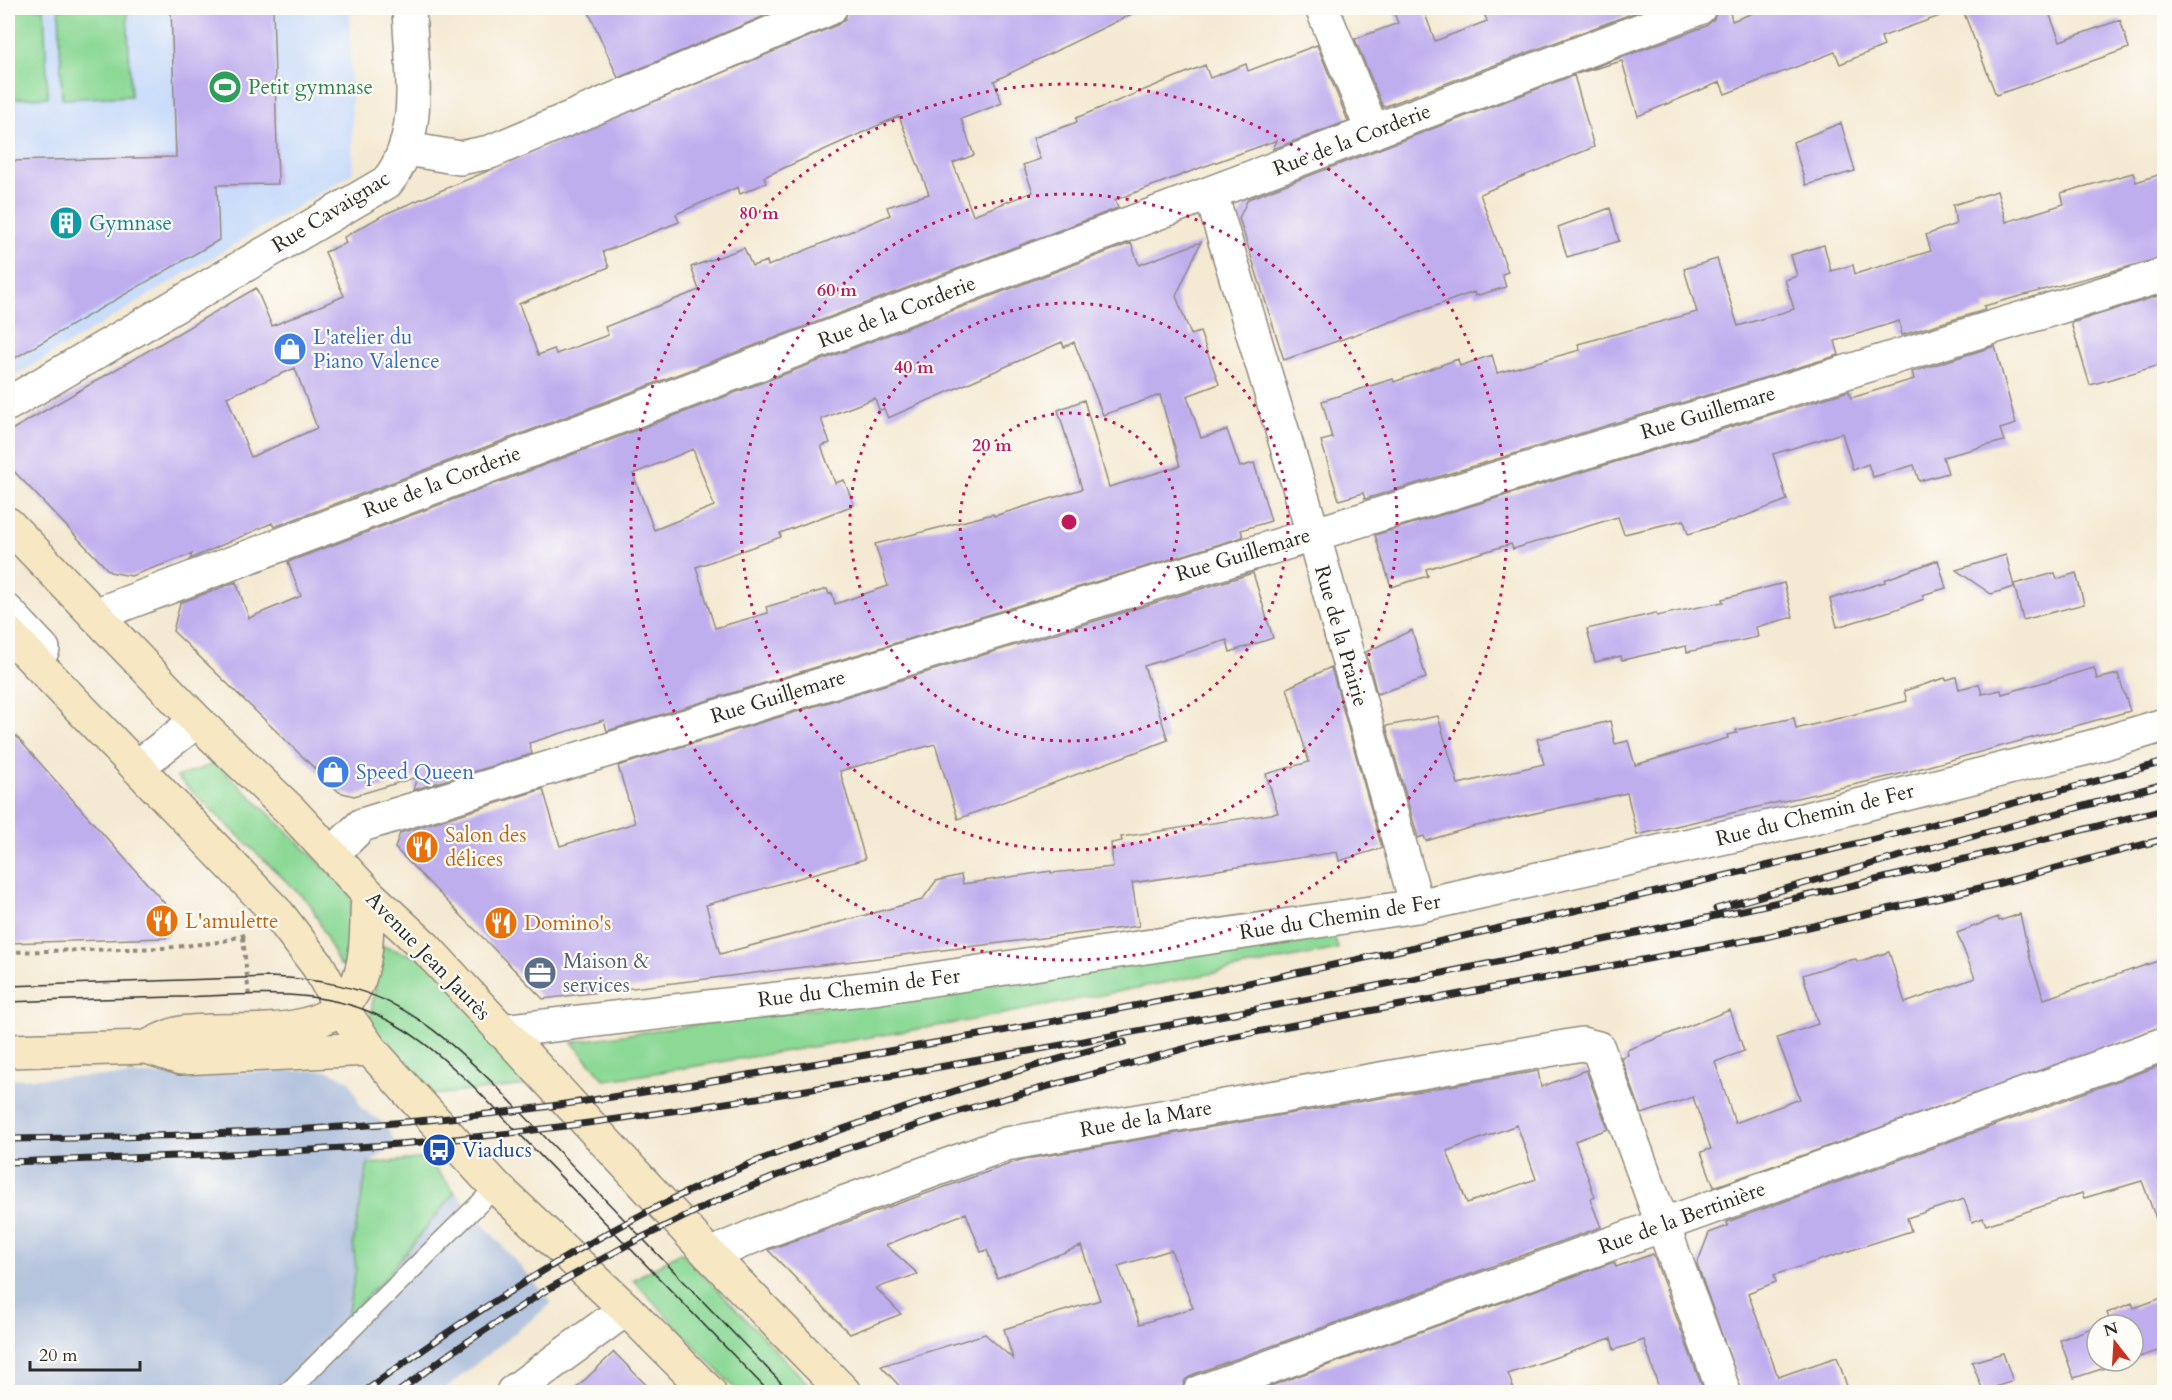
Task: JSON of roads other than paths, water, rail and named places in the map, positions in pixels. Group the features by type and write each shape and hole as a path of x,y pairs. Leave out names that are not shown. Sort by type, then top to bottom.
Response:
{"main road":[{"name":"Avenue Jean Jaurès","path":"8,524 198,721 332,854 368,894 421,943 710,1255 844,1392"},
{"path":"8,633 142,763 279,915 318,966 340,1006 370,1049 496,1187 626,1309 709,1392"},
{"path":"147,1047 179,1033 305,1026 325,1017 340,1006 357,985 363,964 368,894"},
{"path":"8,1051 147,1047 181,1058 370,1049"}],"street":[{"path":"406,148 412,106 409,8"},
{"name":"Rue Cavaignac","path":"8,404 387,182 399,167 406,148 460,158 490,152 830,8"},
{"path":"1322,8 1373,132"},
{"name":"Rue de la Corderie","path":"95,615 1699,8"},
{"name":"Rue de la Prairie","path":"1211,194 1313,533 1417,906"},
{"name":"Rue Guillemare","path":"332,854 362,825 2164,275"},
{"path":"8,612 142,763 198,721"},
{"name":"Rue du Chemin de Fer","path":"501,1031 880,987 1417,906 1806,819 2091,747 2164,725"},
{"name":"Rue de la Mare","path":"710,1255 763,1232 1006,1144 1582,1044 1598,1048 1664,1226"},
{"name":"Rue de la Bertinière","path":"1200,1392 2164,1044"},
{"path":"1664,1226 1724,1392"},
{"path":"513,1392 626,1309"}],"lane":[{"path":"288,1392 496,1187"}],"tram line":[{"path":"8,986 269,977 339,985 367,993 394,1005 442,1037 494,1084 790,1392"},
{"path":"8,1002 274,994 320,998 343,1003 395,1024 423,1042 473,1086 769,1392"}],"railway":[{"path":"8,1139 261,1132 451,1118 629,1095 890,1051 1172,999 1481,932 1873,840 2164,762"},
{"path":"1716,909 2164,784"},
{"path":"8,1162 379,1146 584,1124 829,1086 992,1058 1408,980 1661,928 1913,871 2164,809"},
{"path":"398,1392 449,1354 543,1292 629,1244 714,1202 827,1155 963,1110 1219,1039 1765,937 1993,885 2164,839"},
{"path":"364,1392 445,1334 529,1279 615,1229 704,1184 796,1146 948,1093 1124,1042"}],"place":[{"name":"Petit gymnase","path":"225,87"},
{"name":"Gymnase","path":"66,223"},
{"name":"L'atelier du Piano Valence","path":"290,349"},
{"name":"Speed Queen","path":"333,772"},
{"name":"Salon des délices","path":"422,847"},
{"name":"L'amulette","path":"162,921"},
{"name":"Domino's","path":"501,923"},
{"name":"Maison & services","path":"540,973"},
{"name":"Viaducs","path":"439,1150"}]}
